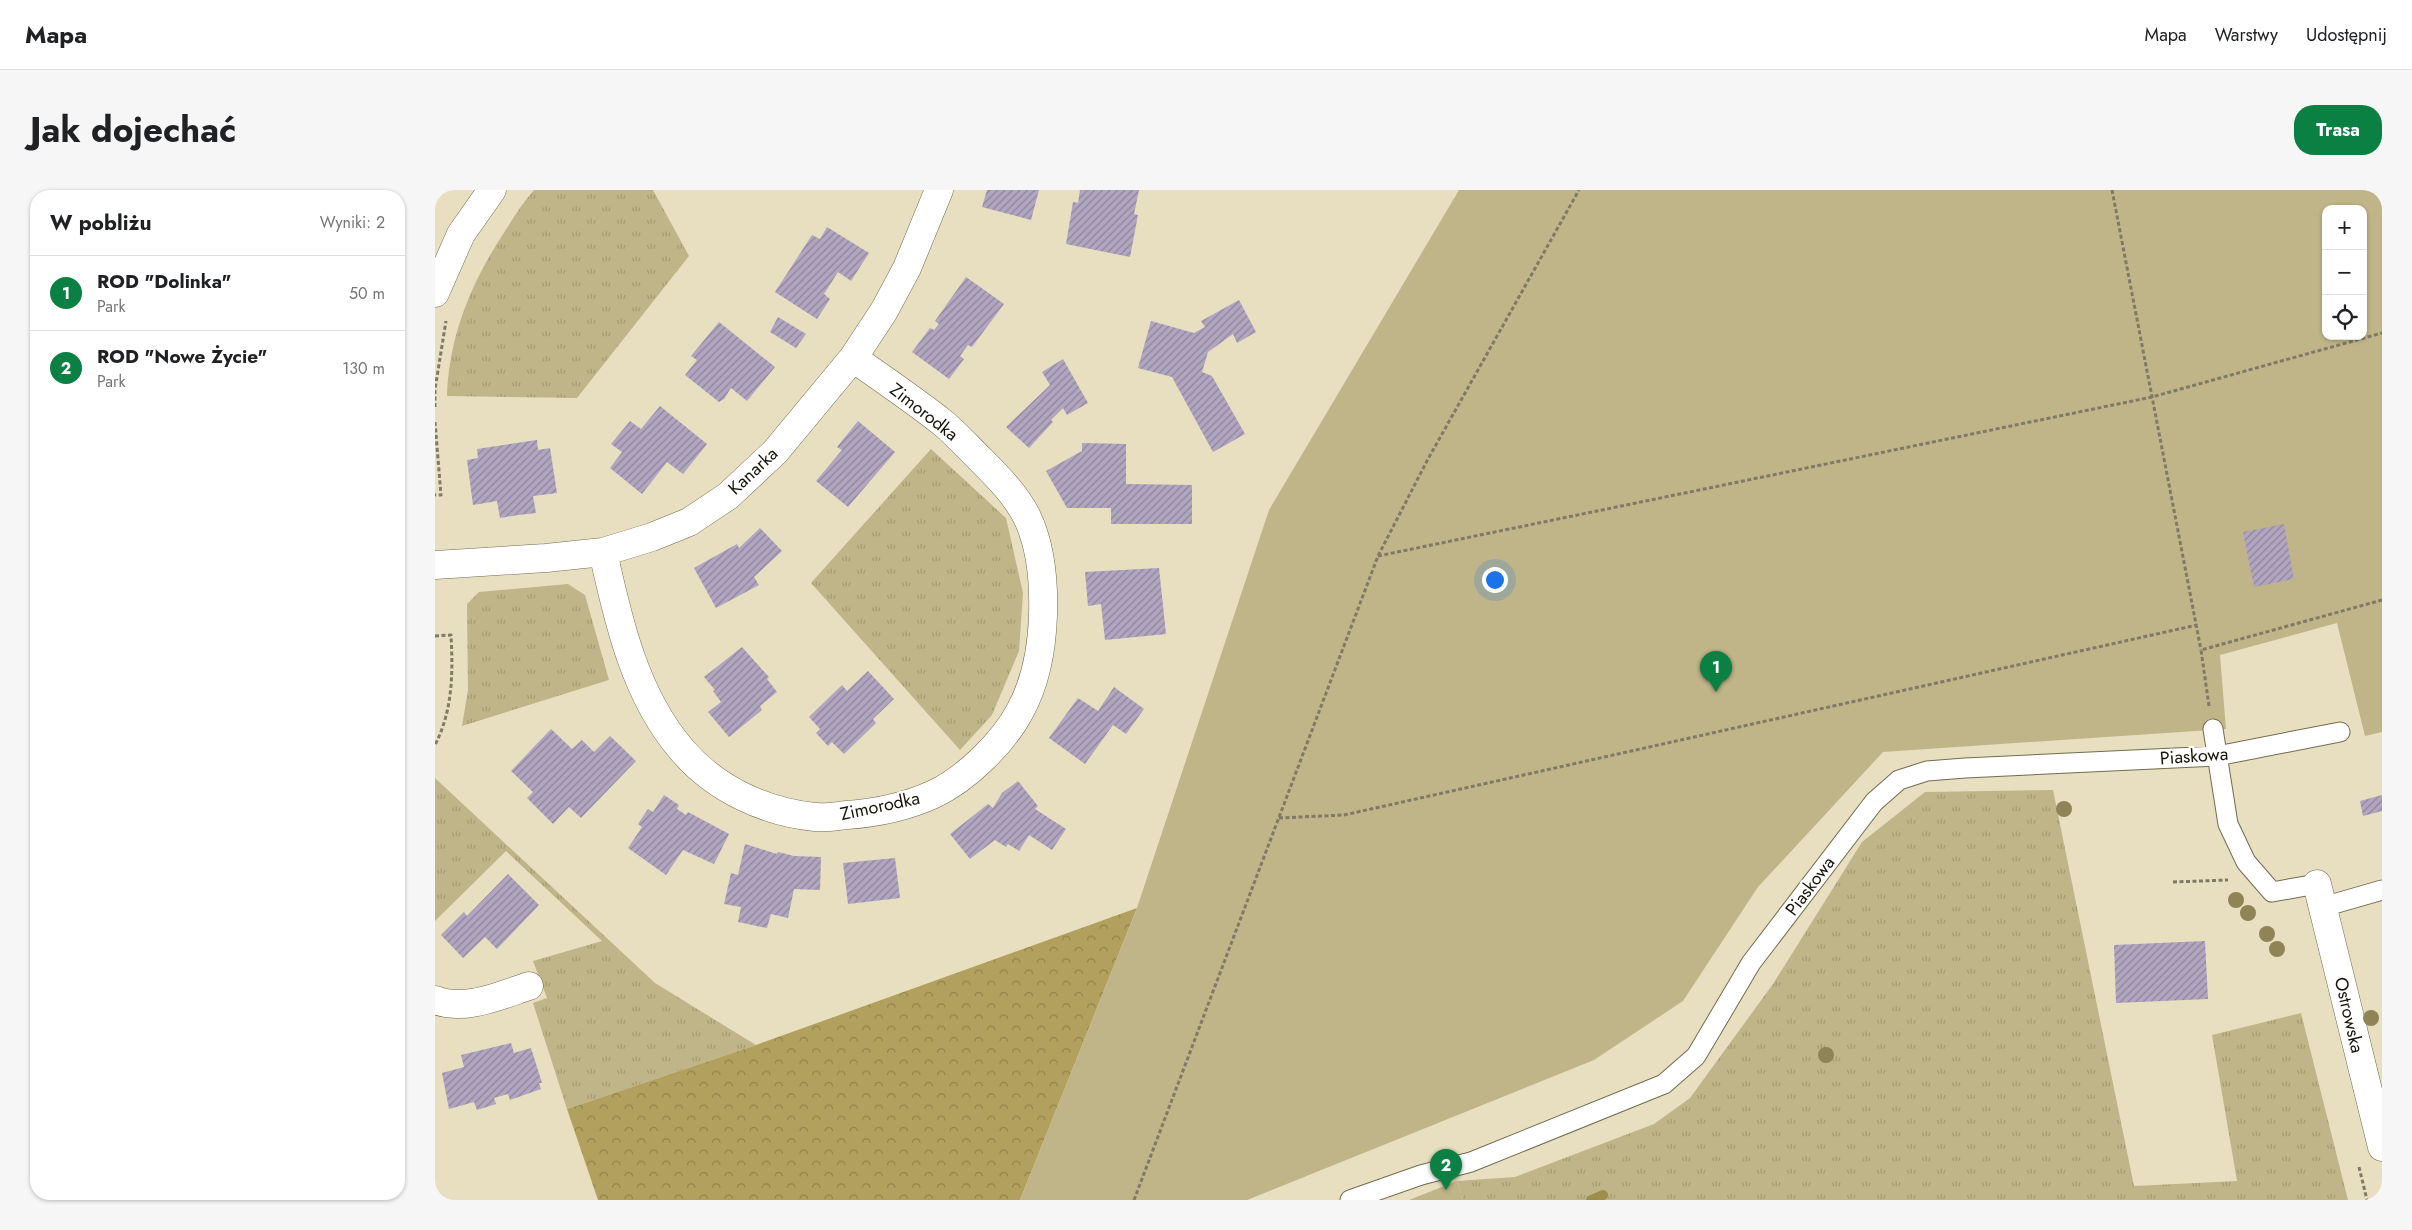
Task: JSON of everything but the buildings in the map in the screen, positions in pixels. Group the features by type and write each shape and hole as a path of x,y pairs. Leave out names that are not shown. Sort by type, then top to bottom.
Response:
{"street":[{"path":"435,293 461,234 491,190"},
{"name":"Kanarka","path":"435,565 546,558 603,552 652,537 689,522 728,496 775,452 853,358 884,311 907,268 939,190"},
{"name":"Zimorodka","path":"603,552 624,635 637,674 654,710 681,749 702,771 734,792 773,808 817,817 860,814 934,794 969,771 997,744 1020,712 1035,674 1043,636 1044,595 1040,559 1027,517 1003,482 945,424 853,358"},
{"name":"Ostrowska","path":"2320,895 2382,1147"},
{"path":"435,1000 451,1005 469,1003 529,986"}],"lane":[{"path":"2213,729 2228,824 2246,862 2272,892 2320,895 2382,890"},
{"name":"Piaskowa","path":"1350,1200 1421,1175 1471,1162 1648,1091 1672,1078 1696,1056 1751,963 1864,813 1899,780 1927,771 1965,768 2217,756 2340,732"}],"path":[{"path":"1134,1200 1378,556 1428,458 1579,190"},
{"path":"2113,190 2197,625 2213,729"},
{"path":"1378,556 2152,397 2382,333"},
{"path":"435,422 441,494 435,495"},
{"path":"2201,650 2382,600"},
{"path":"1279,818 1344,815 2197,625"},
{"path":"435,636 451,635 452,662 452,687 435,745"},
{"path":"2173,882 2262,880"}],"green space":[{"path":"534,190 653,190 689,256 577,398 447,396 452,352 464,309 493,250"},
{"path":"1459,190 2382,190 2382,732 2365,736 2337,623 2220,655 2226,729 1883,752 1758,887 1683,1001 1594,1060 1247,1200 1020,1200 1137,908 1269,510"},
{"path":"931,449 1006,518 1023,593 1019,651 992,715 960,750 811,583"},
{"path":"568,584 585,595 609,680 462,726 468,690 467,604 479,592"},
{"path":"435,778 655,983 756,1045 567,1109 533,1003 547,998 533,961 602,941 506,851 435,921"},
{"path":"2053,790 2134,1186 2237,1181 2212,1035 2301,1013 2348,1200 1463,1200 1457,1181 1515,1177 1654,1124 1690,1098 1773,984 1862,842 1925,792"},
{"path":"1137,908 1020,1200 598,1200 567,1109 756,1045"},
{"path":"1457,1181 1463,1200 1409,1200"}],"waterway":[{"path":"1591,1200 1603,1195"}],"place":[{"name":"ROD \"Dolinka\"","path":"1716,692"},
{"name":"ROD \"Nowe Życie\"","path":"1446,1190"}]}
